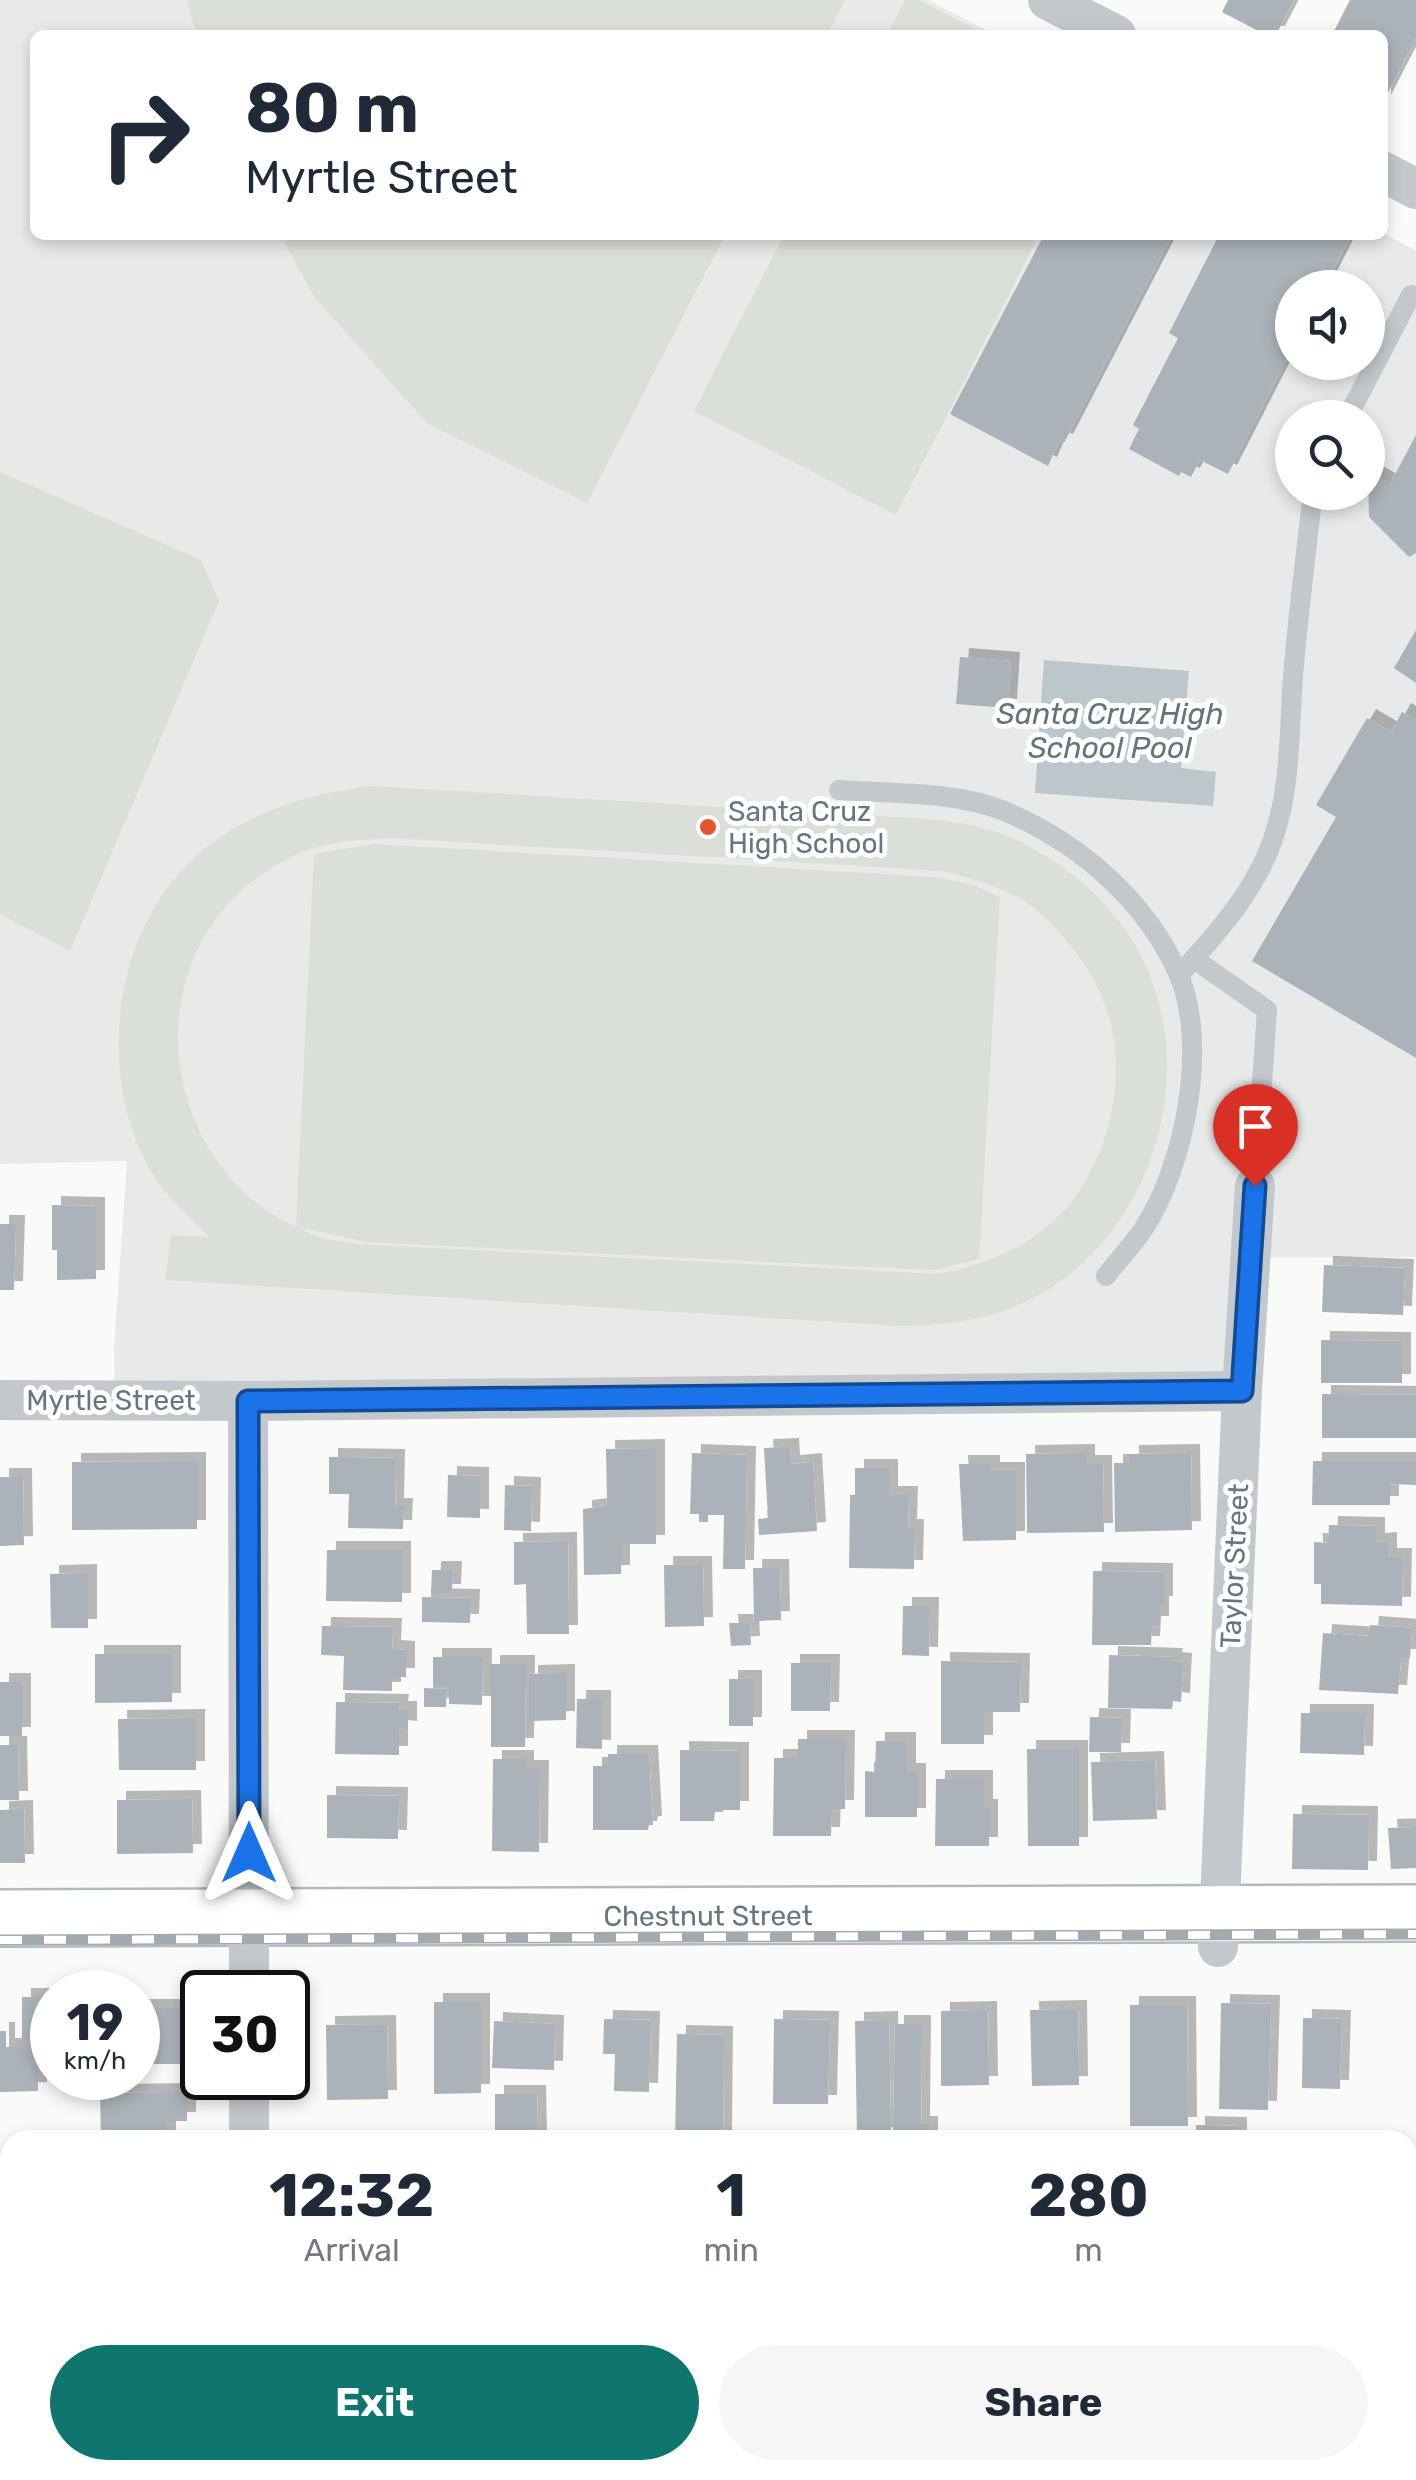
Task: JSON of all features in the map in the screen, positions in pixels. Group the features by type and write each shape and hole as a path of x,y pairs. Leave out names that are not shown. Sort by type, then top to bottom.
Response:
{"main road":[{"name":"Chestnut Street","path":"0,1952 249,1954 1219,1930 1416,1913"},
{"name":"Chestnut Street","path":"0,1918 249,1954"},
{"name":"Chestnut Street","path":"1219,1930 1416,1948"}],"street":[{"path":"1048,0 1106,30"},
{"path":"1388,175 1416,188"},
{"name":"Taylor Street","path":"1219,1930 1242,1391 1255,1186"},
{"name":"Myrtle Street","path":"0,1400 1242,1391"},
{"path":"248,1401 249,1954"},
{"path":"249,2100 250,2130"}],"lane":[{"path":"1356,400 1411,295 1416,298"},
{"path":"1106,1276 1144,1228 1168,1182 1185,1128 1191,1054 1186,967 1215,937 1259,870 1274,839 1284,802 1311,510"},
{"path":"840,790 970,803 1001,810 1054,835 1088,857 1186,967 1267,1010 1255,1186"}],"shaded area":[{"name":"Santa Cruz High School","path":"0,0 928,0 986,30 30,30 30,240 1388,240 1388,236 1416,251 1416,1257 1249,1258 1241,1390 115,1404 114,1349 127,1161 0,1164"},
{"path":"187,0 845,0 830,30 195,30"},
{"path":"905,0 919,0 977,30 890,30"},
{"path":"283,240 722,240 587,503 428,424 315,298"},
{"path":"781,240 1036,240 896,515 694,411"},
{"path":"0,472 201,560 219,601 70,951 0,914"},
{"path":"370,786 942,820 1014,839 1071,873 1104,903 1130,937 1154,986 1165,1039 1166,1093 1155,1146 1134,1196 1104,1240 1065,1278 1004,1311 945,1323 899,1326 165,1280 171,1235 209,1237 155,1178 132,1128 122,1085 119,1041 123,997 133,954 151,914 176,878 207,847 264,813","holes":["391,838 942,871 1013,895 1034,908 1060,933 1101,994 1115,1055 1116,1081 1106,1135 1083,1185 1037,1235 982,1262 938,1274 373,1245 325,1238 298,1227 366,1242 935,1270 979,1259 1000,897 973,885 934,877 375,844 314,854 296,1226 260,1205 227,1174 211,1152 191,1110 180,1067 179,1024 186,981 202,941 227,905 260,875 313,848"]}],"water":[{"name":"Santa Cruz High School Pool","path":"1044,660 1189,671 1181,768 1216,772 1213,806 1035,793"}],"building":[{"path":"1228,0 1294,0 1279,30 1256,30 1222,12"},
{"path":"1350,0 1416,0 1416,38 1388,92 1388,30 1335,30"},
{"path":"1041,240 1169,240 1064,443 1059,441 1048,466 950,414"},
{"path":"1216,240 1348,240 1333,270 1275,270 1276,380 1228,474 1200,460 1191,477 1181,472 1179,476 1129,449 1139,429 1133,425 1178,338 1169,333"},
{"path":"1416,435 1416,553 1409,557 1369,517 1369,510 1385,510 1385,481 1390,484"},
{"path":"1416,630 1416,683 1394,668"},
{"path":"960,657 1011,661 1008,708 956,704"},
{"path":"1402,712 1416,720 1416,1058 1252,961 1336,817 1316,805 1367,718 1391,732"},
{"path":"52,1205 96,1206 96,1279 57,1280"},
{"path":"0,1224 16,1224 14,1290 0,1290"},
{"path":"1324,1265 1405,1268 1403,1315 1322,1312"},
{"path":"1321,1340 1402,1341 1402,1383 1321,1383"},
{"path":"1322,1394 1416,1395 1416,1438 1322,1438"},
{"path":"790,1447 791,1464 813,1462 817,1531 759,1535 758,1519 768,1518 764,1448"},
{"path":"656,1448 656,1544 621,1544 621,1574 584,1575 583,1509 607,1506 606,1449"},
{"path":"692,1453 747,1455 745,1569 723,1569 724,1515 708,1515 708,1522 699,1522 699,1514 690,1514"},
{"path":"1086,1453 1086,1464 1103,1464 1104,1532 1027,1533 1026,1454"},
{"path":"1191,1453 1192,1530 1115,1532 1114,1463 1130,1463 1130,1454"},
{"path":"329,1457 396,1458 395,1507 404,1507 403,1529 348,1528 349,1494 329,1494"},
{"path":"197,1461 197,1529 72,1530 72,1462"},
{"path":"1313,1461 1416,1461 1416,1485 1390,1484 1390,1505 1312,1505"},
{"path":"959,1464 991,1464 991,1471 1016,1471 1016,1540 963,1541"},
{"path":"855,1468 889,1468 889,1495 909,1495 908,1528 915,1528 914,1569 849,1568 850,1495 855,1495"},
{"path":"448,1475 480,1476 480,1518 447,1517"},
{"path":"0,1477 23,1477 24,1545 0,1546"},
{"path":"505,1485 532,1486 531,1531 504,1530"},
{"path":"1329,1525 1376,1526 1376,1542 1388,1541 1388,1557 1403,1557 1402,1606 1321,1604 1321,1584 1314,1584 1314,1542 1328,1543"},
{"path":"568,1541 569,1634 527,1634 526,1584 514,1585 514,1542"},
{"path":"327,1550 402,1550 402,1602 326,1601"},
{"path":"664,1565 703,1565 704,1626 665,1627"},
{"path":"753,1568 780,1568 781,1620 754,1621"},
{"path":"432,1570 453,1570 452,1593 431,1593"},
{"path":"1093,1571 1164,1572 1164,1605 1160,1605 1160,1625 1152,1625 1151,1645 1092,1645"},
{"path":"88,1573 88,1628 51,1628 50,1574"},
{"path":"422,1597 471,1598 470,1623 422,1622"},
{"path":"903,1606 930,1606 929,1656 902,1655"},
{"path":"729,1623 750,1623 751,1645 731,1646"},
{"path":"1370,1625 1412,1628 1410,1658 1401,1658 1398,1694 1319,1690 1323,1633 1369,1636"},
{"path":"322,1626 393,1627 392,1649 406,1650 406,1677 392,1677 392,1691 343,1690 344,1656 321,1655"},
{"path":"95,1654 172,1654 172,1702 95,1703"},
{"path":"1109,1655 1174,1657 1173,1661 1183,1662 1181,1702 1173,1701 1172,1709 1108,1708"},
{"path":"433,1657 483,1657 482,1705 449,1704 449,1686 433,1686"},
{"path":"941,1661 1021,1662 1020,1712 984,1712 984,1744 941,1744"},
{"path":"791,1663 831,1663 830,1711 791,1711"},
{"path":"491,1664 526,1664 525,1747 491,1747"},
{"path":"566,1673 566,1720 529,1721 529,1674"},
{"path":"729,1679 753,1679 753,1726 729,1726"},
{"path":"0,1682 22,1682 22,1736 0,1736"},
{"path":"424,1688 447,1689 446,1707 424,1707"},
{"path":"577,1699 602,1699 602,1749 576,1748"},
{"path":"336,1702 400,1703 399,1710 408,1710 408,1730 399,1729 399,1755 335,1754"},
{"path":"1301,1713 1365,1713 1364,1755 1300,1753"},
{"path":"1090,1717 1122,1718 1121,1752 1089,1752"},
{"path":"196,1718 196,1770 119,1770 118,1719"},
{"path":"798,1739 846,1739 845,1809 832,1809 831,1836 773,1836 774,1758 798,1758"},
{"path":"876,1741 907,1741 907,1772 917,1772 917,1817 865,1817 865,1771 875,1772"},
{"path":"0,1745 18,1745 19,1800 0,1800"},
{"path":"1027,1749 1079,1749 1079,1846 1028,1846"},
{"path":"680,1750 740,1751 740,1810 715,1810 714,1821 680,1821"},
{"path":"608,1754 649,1754 653,1825 648,1830 593,1830 593,1766 608,1766"},
{"path":"493,1759 525,1759 525,1769 540,1769 539,1852 492,1851"},
{"path":"1155,1760 1157,1819 1093,1821 1091,1762"},
{"path":"936,1779 984,1779 989,1846 935,1846"},
{"path":"327,1795 399,1796 398,1839 327,1838"},
{"path":"192,1799 193,1853 117,1854 117,1800"},
{"path":"24,1809 25,1863 0,1863 0,1810"},
{"path":"1293,1814 1369,1815 1368,1870 1292,1869"},
{"path":"1416,1827 1416,1868 1391,1869 1388,1828"},
{"path":"22,1997 30,1997 30,2040 22,2040"},
{"path":"434,2002 481,2002 481,2093 434,2094"},
{"path":"1221,2003 1271,2004 1268,2110 1219,2109"},
{"path":"1130,2005 1187,2005 1188,2126 1130,2126"},
{"path":"160,2008 180,2008 180,2064 160,2064"},
{"path":"1078,2009 1079,2085 1032,2086 1030,2010"},
{"path":"988,2010 989,2085 941,2086 941,2011"},
{"path":"1303,2018 1342,2019 1340,2089 1302,2088"},
{"path":"604,2019 651,2020 649,2092 614,2091 615,2054 603,2054"},
{"path":"774,2019 830,2020 828,2104 773,2104"},
{"path":"889,2020 891,2130 857,2130 855,2021"},
{"path":"494,2021 555,2024 554,2070 492,2068"},
{"path":"387,2024 388,2099 327,2100 326,2025"},
{"path":"895,2024 922,2024 921,2125 929,2125 929,2130 893,2130"},
{"path":"0,2031 6,2031 6,2047 30,2047 30,2091 0,2092"},
{"path":"677,2034 724,2035 723,2130 675,2130"},
{"path":"160,2092 180,2092 180,2100 187,2100 187,2121 167,2121 167,2130 101,2130 100,2100 160,2100"},
{"path":"495,2094 537,2094 538,2130 495,2130"},
{"path":"1196,2125 1238,2126 1238,2130 1196,2130"}],"railway":[{"path":"0,1940 1416,1934"}],"place":[{"name":"Santa Cruz High School","path":"708,827"}],"route":[{"path":"249,1853 248,1401 1242,1391 1255,1186"}]}
